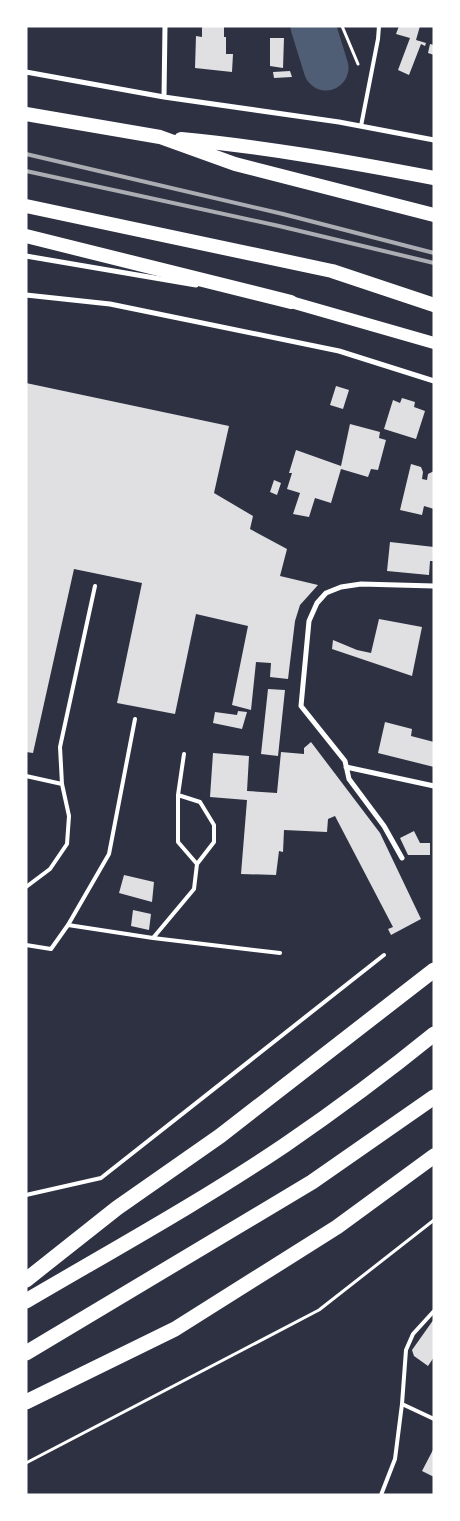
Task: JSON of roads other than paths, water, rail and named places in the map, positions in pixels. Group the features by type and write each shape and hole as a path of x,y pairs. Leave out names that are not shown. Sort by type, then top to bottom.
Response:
{"highway":[{"path":"26,114 160,137 242,145 434,178"},
{"path":"160,137 236,164 434,215"},
{"path":"26,206 332,271 434,305"},
{"path":"26,236 291,302"},
{"path":"26,1280 117,1208 220,1136 434,970"},
{"path":"26,1301 166,1220 285,1145 434,1034"},
{"path":"26,1353 312,1182 434,1097"},
{"path":"26,1402 175,1329 337,1227 434,1156"}],"main road":[{"path":"291,302 434,343"}],"street":[{"path":"164,97 165,26"},
{"path":"26,72 164,97 361,126 434,140"},
{"path":"26,256 291,302"},
{"path":"26,295 110,304 330,350 434,381"},
{"path":"402,858 384,826 349,779 345,761 301,706 309,621 317,603 326,593 341,586 361,584 434,586"},
{"path":"346,767 434,786"}],"lane":[{"path":"361,126 379,26"},
{"path":"26,886 50,869 67,844 69,816 62,784 60,747 95,586"},
{"path":"26,945 51,949 68,925 109,854 135,719"},
{"path":"184,754 178,795 178,842 197,864"},
{"path":"26,776 62,784"},
{"path":"153,938 194,889 197,864 214,842 214,825 200,802 178,795"},
{"path":"68,925 153,938 280,952"},
{"path":"26,1195 101,1178 384,955"},
{"path":"381,1495 395,1459 406,1350 413,1334 434,1311"},
{"path":"402,1404 434,1419"}],"waterway":[{"path":"313,26 326,68"}],"railway":[{"path":"26,154 283,214 434,253"},
{"path":"26,171 279,226 434,263"}]}
